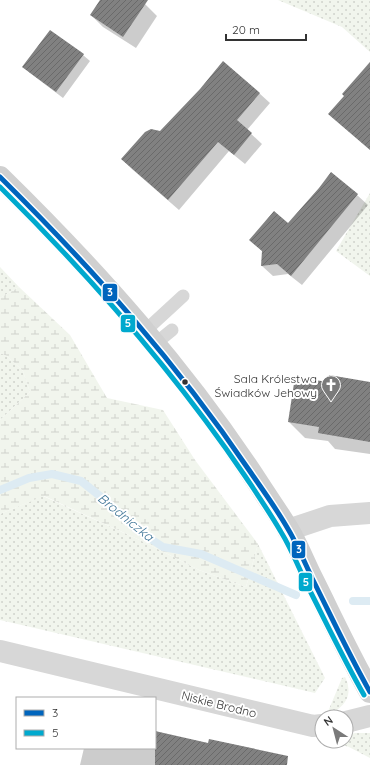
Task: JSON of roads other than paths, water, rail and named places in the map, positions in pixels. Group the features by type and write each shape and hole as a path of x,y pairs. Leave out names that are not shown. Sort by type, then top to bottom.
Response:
{"street":[{"path":"0,177 59,236 117,299 157,335 245,463 288,530 370,692"},
{"path":"288,530 330,516 370,513"},
{"name":"Niskie Brodno","path":"0,651 314,726"},
{"path":"354,720 370,716"}],"lane":[{"path":"157,335 183,296"}],"waterway":[{"name":"Brodniczka","path":"0,490 29,478 52,474 81,481 105,500 136,529 163,547 201,554 296,595"},
{"name":"Brodniczka","path":"353,601 370,601"}],"place":[{"name":"Sala Królestwa Świadków Jehowy","path":"331,402"}]}
